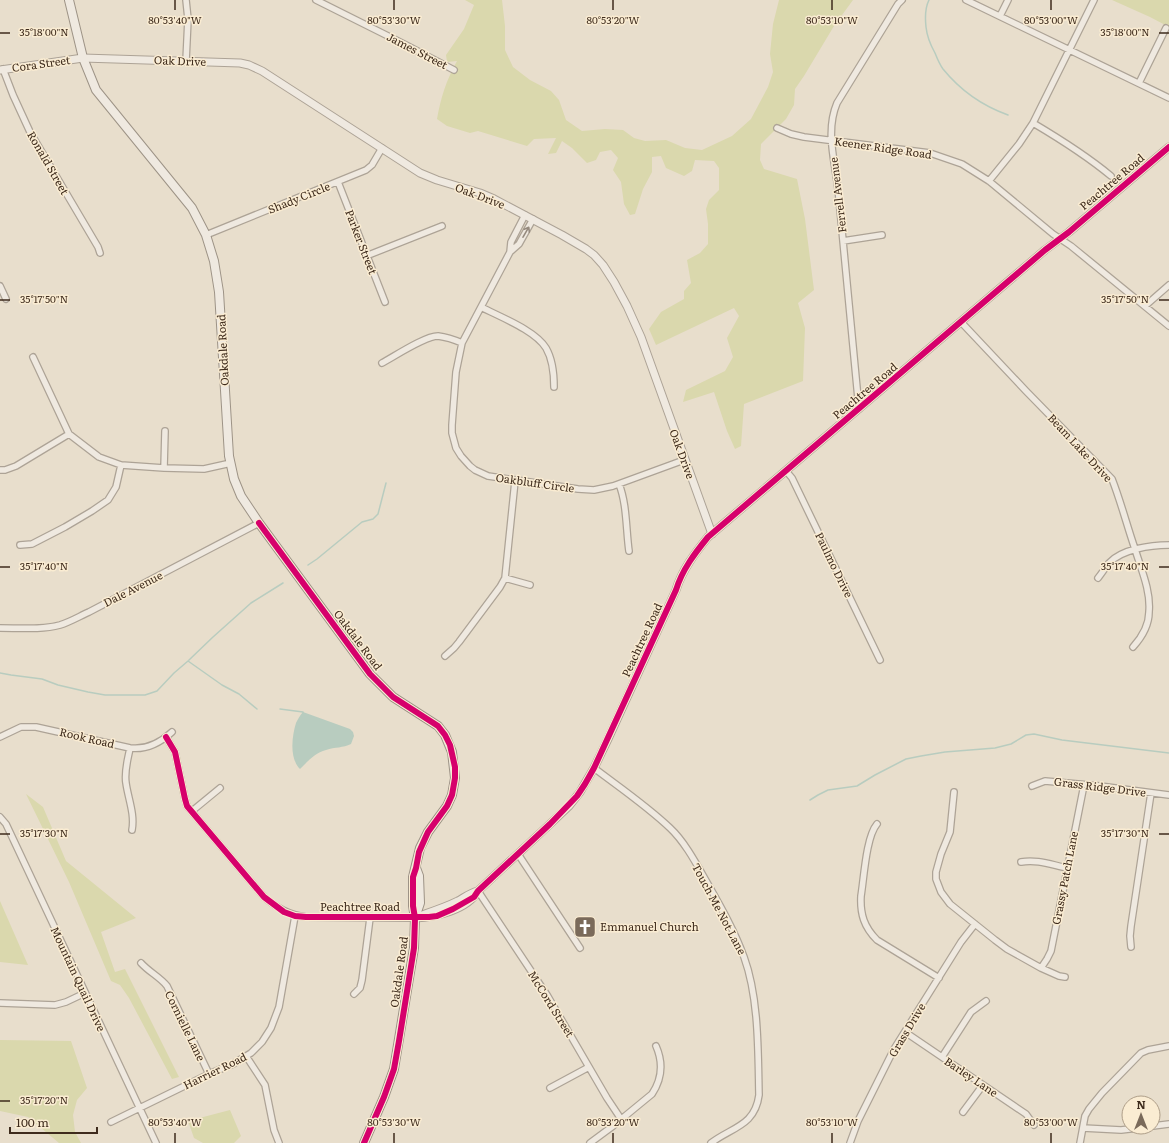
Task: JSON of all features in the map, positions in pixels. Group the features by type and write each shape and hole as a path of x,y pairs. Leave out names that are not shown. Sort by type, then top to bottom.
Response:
{"main road":[{"name":"Oakdale Road","path":"69,0 83,58 96,90 192,208 206,235 214,261 219,292 229,449 234,479 241,496 259,523 370,674 393,697 438,726 446,735 450,745 455,767 452,795 447,806 428,832 418,852 416,868 419,876 420,903 415,918 414,948 394,1069 384,1097 364,1143"}],"street":[{"path":"186,0 188,20 186,61"},
{"name":"James Street","path":"316,0 406,44 454,70"},
{"name":"Ferrell Avenue","path":"859,409 839,192 831,141 832,119 837,103 898,4 902,0"},
{"path":"966,0 1169,98"},
{"path":"1000,16 1008,0"},
{"path":"989,181 1019,144 1033,123 1094,0"},
{"path":"1139,83 1166,28"},
{"name":"Oak Drive","path":"83,58 240,63 249,65 256,68 420,173 494,199 562,235 594,255 614,282 628,307 641,337 684,460 712,534"},
{"name":"Cora Street","path":"1,69 83,58"},
{"name":"Ronald Street","path":"1,69 30,132 98,247 100,253"},
{"path":"1033,123 1067,143 1093,161 1111,176"},
{"name":"Keener Ridge Road","path":"777,128 797,136 930,153 962,164 989,181 1169,326"},
{"name":"Peachtree Road","path":"166,737 175,752 184,799 187,806 264,897 279,909 296,916 306,918 415,918 429,917 447,912 460,906 474,897 478,891 569,806 580,792 594,768 679,581 692,557 712,534 1169,147"},
{"name":"Shady Circle","path":"206,235 366,170 370,167 382,148"},
{"name":"Parker Street","path":"338,182 385,302"},
{"name":"Oakbluff Circle","path":"525,215 511,242 510,252 462,343 456,372 452,425 452,433 456,448 465,461 475,470 488,476 586,490 620,484 684,460"},
{"name":"Oakbluff Circle","path":"510,252 519,244 533,219"},
{"path":"366,256 442,226"},
{"path":"843,241 882,235"},
{"path":"1145,306 1169,285"},
{"path":"0,286 6,299"},
{"path":"482,307 527,331 542,343 546,348 550,359 554,378 554,387"},
{"name":"Beam Lake Drive","path":"961,322 1112,479 1119,497 1149,600 1148,622 1141,638 1133,647"},
{"path":"382,363 424,340 433,337 444,337 462,343"},
{"path":"33,357 69,434 99,457 121,465 164,468 204,469 231,463"},
{"path":"164,468 165,431"},
{"path":"0,470 5,470 16,466 69,434"},
{"path":"20,545 32,544 65,527 108,500 116,487 121,465"},
{"name":"Paulmo Drive","path":"786,471 792,478 880,660"},
{"path":"444,656 459,642 505,578 515,481"},
{"path":"620,484 623,496 629,551"},
{"name":"Dale Avenue","path":"0,628 38,628 62,624 90,612 259,523"},
{"path":"1098,578 1109,563 1134,549 1158,545 1169,545"},
{"path":"505,578 530,585"},
{"name":"Rook Road","path":"0,737 21,727 36,727 130,748 139,748 149,747 172,732"},
{"path":"130,748 125,781 133,817 132,830"},
{"name":"Touch Me Not Lane","path":"594,768 671,829 682,843 718,902 738,940 745,958 753,991 757,1029 758,1103 750,1117 742,1124 711,1143"},
{"name":"Grass Ridge Drive","path":"1032,786 1045,781 1169,795"},
{"name":"Grassy Patch Lane","path":"1041,968 1051,951 1084,785"},
{"path":"192,811 220,788"},
{"path":"954,792 950,832 938,864 936,879 945,898 1006,949 1041,968 1059,976 1065,976"},
{"path":"1131,947 1131,926 1151,793"},
{"name":"Mountain Quail Drive","path":"0,817 6,824 156,1143"},
{"path":"877,824 873,828 870,838 861,896 862,914 865,925 877,940 939,978"},
{"path":"518,854 580,948"},
{"path":"1021,862 1038,862 1068,868"},
{"name":"McCord Street","path":"478,891 547,995 621,1120"},
{"name":"Harrier Road","path":"111,1122 209,1074 233,1064 246,1056 262,1042 271,1028 279,1007 296,916"},
{"path":"354,994 360,988 362,980 370,918"},
{"name":"Grass Drive","path":"850,1143 853,1133 894,1049 961,942 975,924"},
{"name":"Cornielle Lane","path":"141,963 147,970 162,980 167,986 209,1074"},
{"path":"0,1003 55,1005 66,1002 85,993"},
{"path":"942,1057 971,1012 986,1001"},
{"name":"Barley Lane","path":"905,1032 1026,1114 1034,1125"},
{"path":"590,1143 652,1094 659,1080 661,1067 656,1046"},
{"path":"1080,1143 1085,1116 1093,1103 1141,1053 1148,1050 1169,1046"},
{"path":"246,1056 265,1085 274,1130 279,1143"},
{"path":"550,1088 589,1067"},
{"path":"963,1112 983,1085"},
{"path":"1083,1128 1121,1130"}],"shaded area":[{"path":"465,0 502,0 505,26 505,50 513,67 530,80 551,91 559,100 566,120 582,131 605,129 623,130 634,138 645,141 666,140 685,148 702,150 732,136 751,119 768,87 773,72 770,54 773,24 779,0 853,0 834,26 795,89 794,105 786,119 761,144 760,160 764,169 797,179 805,219 814,290 798,303 805,328 803,381 744,404 741,446 735,449 727,431 714,392 683,402 686,390 725,371 733,357 727,338 739,316 734,308 656,345 649,329 661,312 684,299 684,291 691,283 687,260 700,253 708,244 706,209 709,200 719,190 719,168 714,161 695,160 692,171 684,176 666,168 661,156 652,157 652,172 643,189 635,214 630,215 624,204 621,182 613,170 618,158 611,150 600,152 596,160 587,163 572,148 562,141 556,153 548,154 556,138 534,139 527,146 478,131 470,133 447,126 437,119 444,89 457,61 447,62 446,55 464,29 474,5"},
{"path":"1112,0 1169,0 1169,27 1150,17"},
{"path":"303,712 350,729 354,736 351,744 322,751 300,769 294,759 292,747 296,723"},
{"path":"26,794 43,807 66,861 136,918 101,932 115,972 125,969 179,1077 172,1079 129,998 120,985 111,981 69,882"},
{"path":"0,901 28,965 0,962"},
{"path":"0,1040 71,1041 87,1088 77,1100 73,1115 75,1132 81,1143 59,1143 28,1117 0,1111"},
{"path":"230,1110 241,1136 234,1143 203,1143 194,1138 188,1121"}],"waterway":[{"path":"929,0 925,20 926,31 930,43 942,67 957,84 972,96 990,107 1008,115"},
{"path":"308,565 362,522 373,519 378,514 386,483"},
{"path":"189,660 251,603 283,583"},
{"path":"0,673 42,679 58,685 105,695 145,695 157,691 188,661 222,685 239,694 257,709"},
{"path":"280,709 303,713"},
{"path":"810,800 828,790 857,786 906,759 945,752 995,748 1011,744 1026,735 1034,734 1062,740 1169,753"}],"cycle path":[{"path":"166,737 175,752 187,806 264,897 284,912 295,916 306,917 429,917 437,916 453,909 474,897 478,891 550,824 577,796 585,784 594,768 685,569 708,537 1045,250 1069,232 1169,147"},
{"path":"259,523 370,674 393,697 438,726 450,745 455,767 452,795 447,806 428,832 419,852 413,877 413,906 415,918 414,948 394,1069 384,1097 364,1143"}],"place":[{"name":"Emmanuel Church","path":"585,927"}]}
